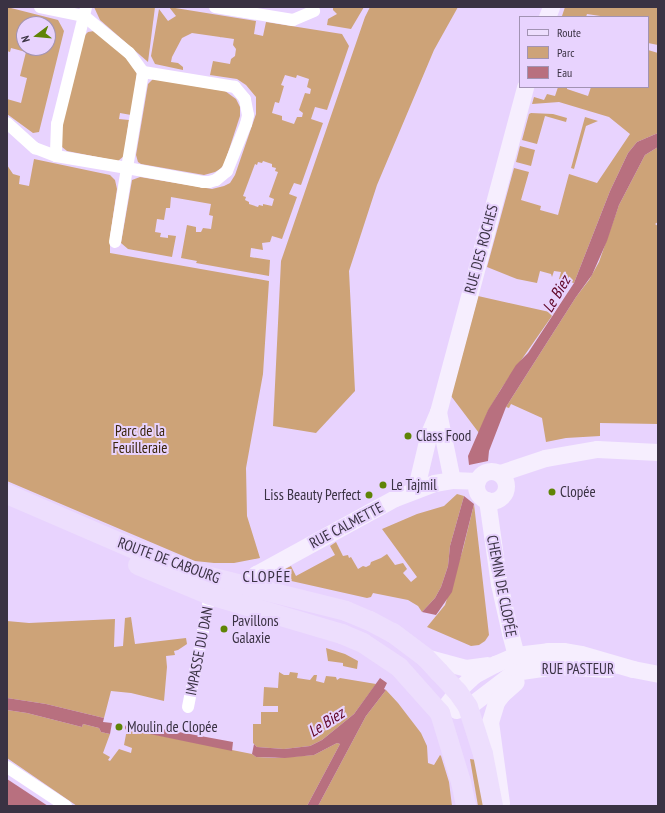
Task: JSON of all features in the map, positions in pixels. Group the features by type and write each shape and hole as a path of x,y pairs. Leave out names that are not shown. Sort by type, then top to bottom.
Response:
{"main road":[{"name":"ROUTE DE CABOURG","path":"7,494 155,558 202,575 361,617 394,633 425,657 457,691 468,707 483,754 493,806"},
{"name":"ROUTE DE CABOURG","path":"7,509 210,594 342,634 363,643 399,667 424,693 440,713"},
{"path":"440,713 461,782 466,806"}],"street":[{"path":"7,123 35,148 56,156 202,182 216,180 222,176 230,164 248,115 245,99 235,87 143,72 129,53 85,12 40,7"},
{"path":"215,7 293,20 314,11"},
{"path":"56,156 57,124 85,12"},
{"path":"115,242 143,72"},
{"name":"RUE DES ROCHES","path":"420,487 418,479 429,433 438,412 525,88"},
{"name":"RUE DES ROCHES","path":"438,412 452,480"},
{"path":"500,473 546,458 584,450 597,449 658,452"},
{"path":"495,471 500,473 504,478 506,489 499,499 487,500 478,493 477,481 484,473 495,471"},
{"name":"RUE CALMETTE","path":"249,587 256,574 395,498 420,487 452,480 477,481"},
{"name":"CHEMIN DE CLOPÉE","path":"487,500 499,584 520,663"},
{"name":"IMPASSE DU DAN","path":"188,707 210,594"},
{"path":"425,657 466,668 495,664"},
{"path":"501,806 490,722 496,702 502,694 516,682 520,663"},
{"name":"RUE PASTEUR","path":"440,713 468,707 514,672 520,663"},
{"name":"RUE PASTEUR","path":"440,713 457,691 474,675 495,664 520,663 633,669 658,674"},
{"path":"7,768 66,806"}],"green space":[{"path":"7,7 42,16 16,16 16,49 11,48 10,52 7,51"},
{"path":"94,7 155,7 148,62 100,20"},
{"path":"169,7 256,21 254,34 263,36 266,22 342,34 349,46 327,110 315,107 311,119 323,123 301,185 294,183 289,194 297,197 282,239 272,236 270,242 262,243 263,250 251,248 250,257 270,260 269,276 196,263 197,261 181,258 187,225 196,227 196,232 201,232 203,228 211,229 213,216 209,215 211,204 171,197 170,208 166,208 164,220 157,219 155,232 161,233 160,237 168,238 168,235 176,236 172,257 128,249 121,243 132,180 140,177 212,189 230,183 235,175 256,114 256,97 246,85 237,79 210,75 213,61 230,64 231,59 235,56 236,49 233,45 234,39 192,33 182,38 172,57 171,62 178,63 183,67 183,70 155,64 151,56 159,9 168,21 176,16","holes":["285,75 296,78 297,75 309,79 307,87 311,89 310,94 305,93 299,110 303,113 302,117 297,117 294,124 282,120 282,116 272,113 275,102 279,103 284,86 281,85","263,161 272,164 272,167 276,168 275,171 278,172 269,197 274,199 272,206 263,204 263,206 259,205 258,207 249,204 249,202 245,200 246,197 243,196 255,164 257,165 258,162 262,163"]},
{"path":"333,7 364,7 351,29 327,25 328,19 337,14 333,10"},
{"path":"370,7 458,7 434,50 377,185 349,271 355,391 316,433 273,426 281,261 365,17"},
{"path":"565,7 658,7 658,45 649,43 649,16 600,16 587,14 586,16 562,16"},
{"path":"56,19 58,20 64,31 39,132 33,133 7,114 7,99 21,103 27,78 20,76 25,56 56,56"},
{"path":"94,31 127,58 137,73 131,115 120,113 119,119 129,120 124,156 118,161 67,151 62,147 59,135 84,36 88,32"},
{"path":"649,50 658,53 658,133 637,142 628,153 610,191 574,283 559,279 561,272 554,271 552,277 551,274 540,271 537,283 517,279 487,267 514,168 529,172 521,200 541,206 540,210 558,215 569,174 597,183 630,134 609,117 559,102 532,104 534,97 544,100 547,94 555,96 558,88 567,88 588,96 591,88 649,88"},
{"path":"153,79 225,91 236,99 240,107 240,116 224,165 220,169 204,175 141,164 138,162 136,155 148,84"},
{"path":"529,114 553,114 567,118 566,122 545,116 537,144 522,140"},
{"path":"585,117 598,121 586,126 574,169 571,168"},
{"path":"520,146 535,150 531,166 516,162"},
{"path":"658,147 658,222 655,224 658,226 658,424 600,423 600,436 566,438 546,442 542,418 511,404 509,408 506,407 576,297 589,280 599,262 619,205 645,155"},
{"name":"Parc de la Feuilleraie","path":"34,159 110,175 115,180 117,189 110,237 110,253 269,281 263,374 246,468 247,516 260,558 234,563 195,561 7,481 7,165 13,174 20,176 19,184 29,186"},
{"path":"478,296 554,313 501,389 488,411 479,433 451,396"},
{"path":"457,494 464,496 450,546 448,566 441,587 435,598 422,612 418,606 408,600 373,593 371,597 367,598 278,578 276,576 277,573 291,566 296,576 335,555 330,546 336,542 343,556 348,555 349,558 351,557 358,569 363,566 366,567 370,565 371,562 387,554 395,565 403,563 407,569 403,573 411,582 417,577 382,529 417,514 444,506"},
{"path":"474,504 489,635 485,641 479,645 471,646 427,627 445,605 463,549"},
{"path":"131,617 135,644 186,638 187,644 174,651 175,655 166,656 167,667 164,701 131,693 111,691 104,718 46,704 7,698 7,621 29,623 115,619 114,647 123,646 125,618"},
{"path":"326,648 345,654 358,661 357,669 343,666 343,663 328,661"},
{"path":"279,672 284,675 289,675 290,672 298,673 297,678 310,680 314,675 317,675 316,681 324,683 326,676 336,677 337,680 340,678 376,684 354,714 322,740 310,746 284,749 257,747 253,743 253,724 261,724 261,712 278,712 278,706 263,706 264,687 278,688"},
{"path":"386,690 421,733 427,746 428,763 434,765 440,755 441,756 449,782 452,806 318,806 366,716"},
{"path":"7,710 27,713 82,727 83,724 99,728 101,732 110,734 103,753 110,757 108,760 110,761 119,749 131,753 132,748 124,745 127,729 252,754 256,757 275,758 314,755 337,743 340,744 307,806 77,806 7,758"},
{"path":"470,759 477,760 485,806 478,806"}],"water":[{"path":"658,133 658,147 645,155 619,205 607,241 592,275 576,297 506,407 489,451 488,461 469,465 468,456 488,410 516,365 528,353 574,283 610,191 628,153 637,142"},
{"path":"464,496 474,504 452,592 436,615 422,612 435,598 441,587 448,566 450,546"},
{"path":"380,678 387,683 384,689 386,690 366,716 318,806 307,806 340,744 337,743 314,755 285,758 256,757 252,754 254,744 257,747 284,749 310,746 322,740 354,714"},
{"path":"7,698 46,704 104,718 103,722 112,723 110,734 101,732 99,728 83,724 82,727 27,713 7,710"},
{"path":"141,725 233,742 232,751 140,732"},
{"path":"7,779 48,806 7,806"}],"waterway":[{"name":"Le Biez","path":"127,727 146,729"}],"place":[{"name":"Class Food","path":"408,436"},
{"name":"Le Tajmil","path":"383,485"},
{"name":"Clopée","path":"552,492"},
{"name":"Liss Beauty Perfect","path":"369,495"},
{"name":"Pavillons Galaxie","path":"224,629"},
{"name":"Moulin de Clopée","path":"119,727"}],"district":[{"name":"CLOPÉE","path":"267,576"}]}
